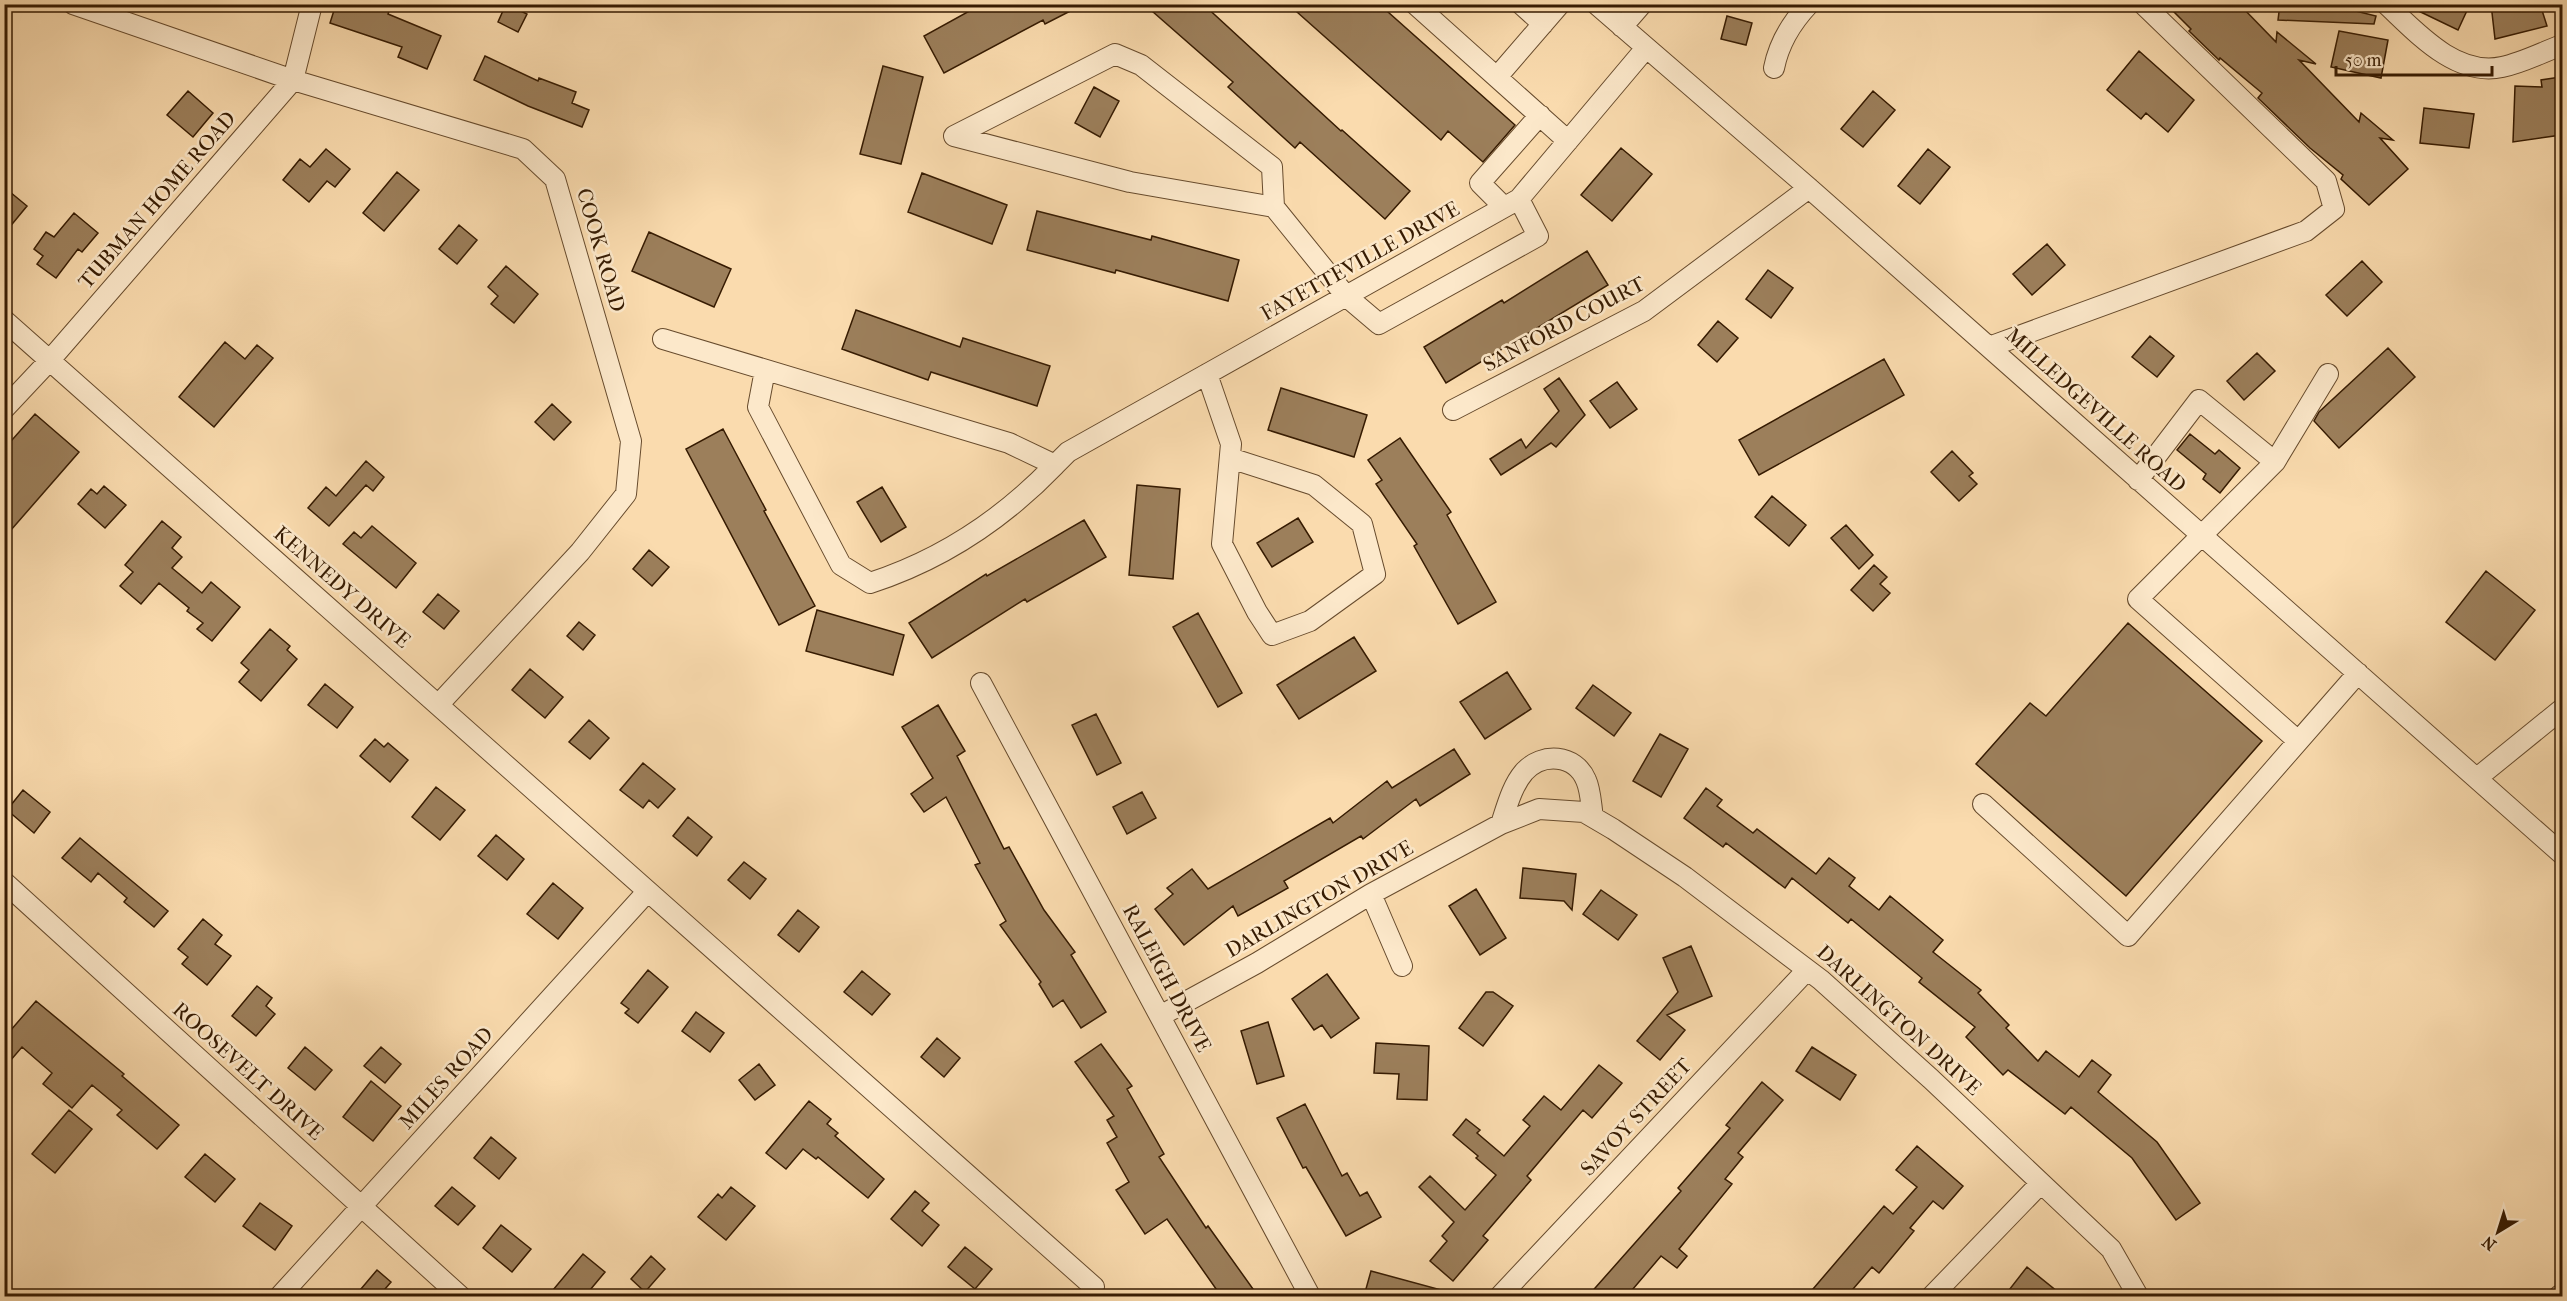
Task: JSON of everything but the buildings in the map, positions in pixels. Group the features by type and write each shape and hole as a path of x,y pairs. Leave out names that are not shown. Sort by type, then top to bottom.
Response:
{"street":[{"name":"COOK ROAD","path":"73,4 293,80 523,149 555,179 631,441 626,494 580,552 439,704"},
{"name":"TUBMAN HOME ROAD","path":"4,409 50,360 293,80 312,4"},
{"path":"1415,4 1568,141"},
{"path":"1521,4 1543,24"},
{"path":"1497,77 1560,4"},
{"name":"MILLEDGEVILLE ROAD","path":"1596,4 1809,188 2562,854"},
{"path":"1622,27 1642,4"},
{"path":"1774,68 1778,47 1797,17 1809,4"},
{"path":"1989,347 2306,231 2334,209 2326,181 2143,4"},
{"path":"2386,4 2452,59 2475,69 2502,67 2562,45"},
{"name":"FAYETTEVILLE DRIVE","path":"765,370 758,407 841,566 870,583 903,572 960,543 1028,493 1068,452 1511,203 1568,141 1646,48"},
{"path":"1274,207 1130,182 954,136 1115,54 1141,65 1272,167 1274,207 1346,296 1379,324 1538,236 1511,203 1480,183 1540,115"},
{"name":"SANFORD COURT","path":"1454,410 1644,311 1809,188"},
{"name":"KENNEDY DRIVE","path":"4,320 1094,1287"},
{"path":"663,339 1010,443 1055,465"},
{"path":"1207,374 1231,444 1222,544 1257,612 1272,635 1310,621 1375,574 1362,524 1314,485 1230,458"},
{"path":"2298,741 2138,599 2275,462 2328,374"},
{"path":"2138,480 2199,400 2275,462"},
{"path":"1983,804 2128,936 2358,673"},
{"name":"RALEIGH DRIVE","path":"981,683 1310,1296"},
{"path":"2477,778 2562,709"},
{"path":"1502,824 1512,791 1522,774 1531,765 1551,758 1567,759 1579,768 1587,781 1593,817"},
{"name":"DARLINGTON DRIVE","path":"1160,1016 1257,963 1371,894 1502,824 1539,809 1584,812 1686,877 1807,970 1931,1079 2111,1250 2138,1296"},
{"name":"ROOSEVELT DRIVE","path":"4,882 460,1296"},
{"name":"MILES ROAD","path":"280,1296 647,892"},
{"path":"1371,894 1402,966"},
{"name":"SAVOY STREET","path":"1500,1296 1807,970"},
{"path":"1932,1296 2041,1183"}]}
